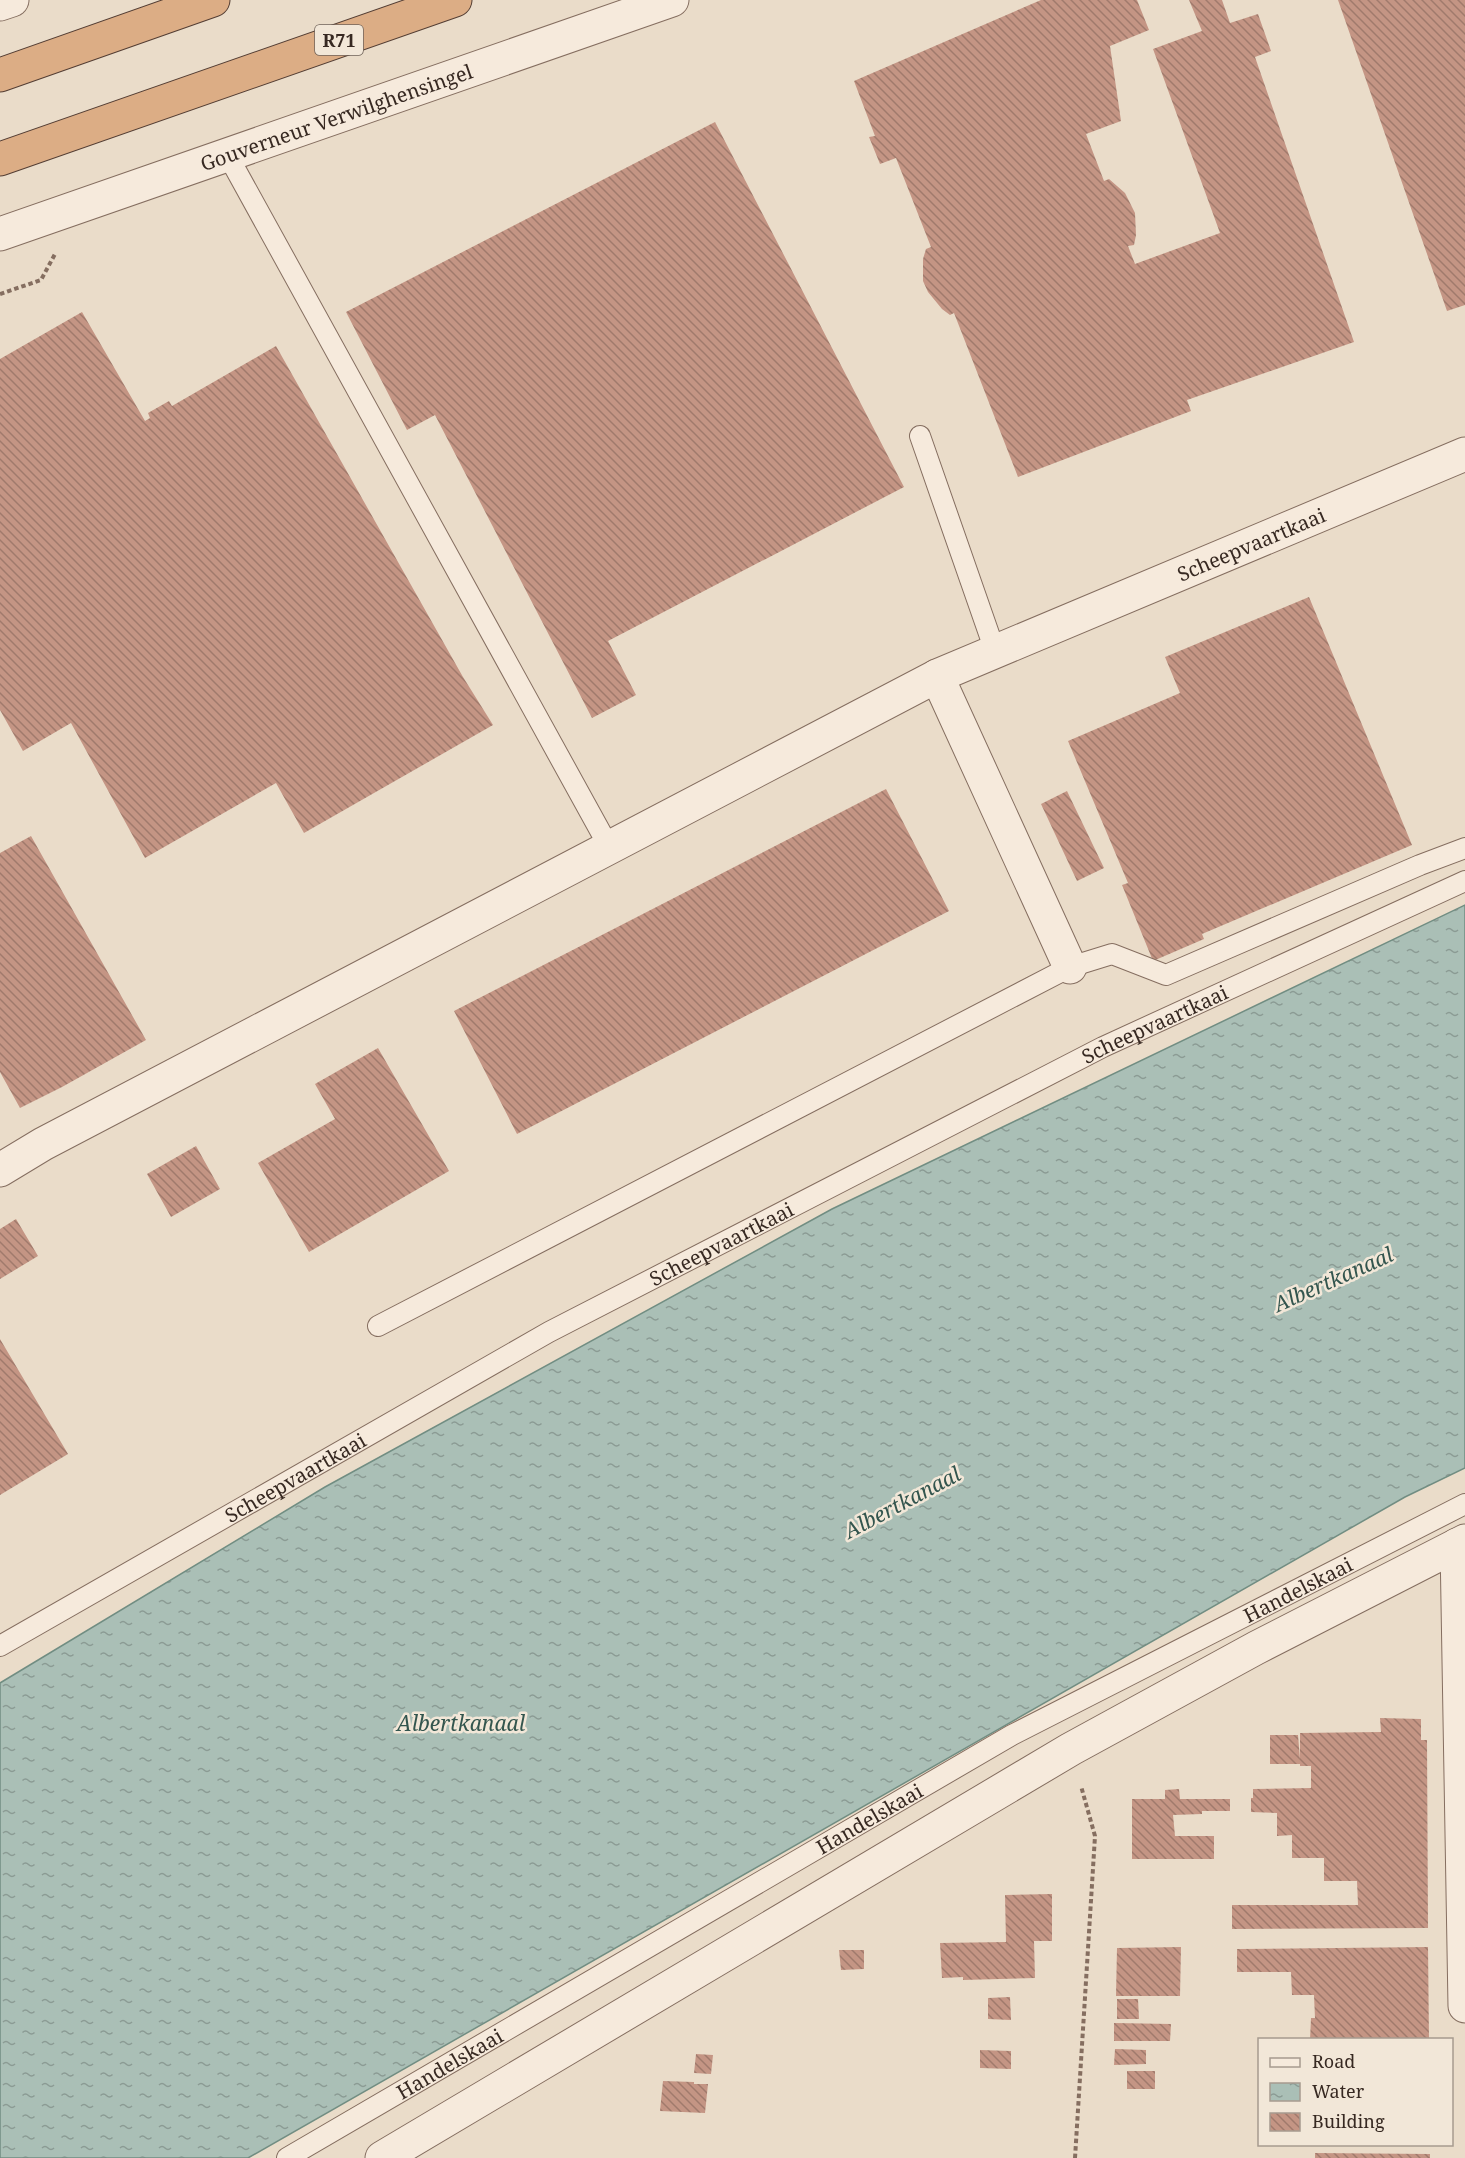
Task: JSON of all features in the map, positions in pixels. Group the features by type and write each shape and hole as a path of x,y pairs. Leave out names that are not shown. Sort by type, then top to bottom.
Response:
{"highway":[{"path":"0,75 213,0"},
{"name":"R71","path":"0,159 455,0"}],"street":[{"path":"0,4 12,0"},
{"name":"Gouverneur Verwilghensingel","path":"0,234 672,0"},
{"name":"Scheepvaartkaai","path":"0,1170 43,1144 937,676 1465,454"},
{"path":"937,676 1070,967"},
{"path":"1461,1543 1465,2006"},
{"name":"Handelskaai","path":"382,2158 1071,1749 1256,1648 1461,1543"}],"lane":[{"path":"227,154 609,847"},
{"path":"920,436 995,651"},
{"path":"378,1326 1070,967 1112,954 1166,975 1420,865 1465,848"},
{"name":"Scheepvaartkaai","path":"0,1646 549,1332 1103,1047 1465,881"},
{"name":"Handelskaai","path":"287,2158 1012,1735 1465,1504"}],"path":[{"path":"1071,1749 1095,1836 1075,2158"}],"water":[{"name":"Albertkanaal","path":"1465,905 1465,1468 1405,1497 248,2158 0,2158 0,1683 325,1487 832,1209"}],"building":[{"path":"1041,0 1137,0 1149,30 1110,46 1121,121 1086,134 1104,181 1109,179 1125,193 1135,213 1134,245 1128,246 1135,264 1220,233 1153,49 1202,31 1189,0 1222,0 1230,23 1258,14 1271,51 1255,57 1354,342 1187,400 1191,411 1018,477 954,313 950,315 942,309 928,292 923,281 923,259 926,249 931,247 896,158 880,164 869,137 875,136 854,81"},
{"path":"1338,0 1465,0 1465,305 1447,311"},
{"path":"715,122 904,487 608,641 636,695 592,718 435,415 407,430 346,312"},
{"path":"82,312 145,421 150,418 148,413 169,401 172,406 276,346 463,677 493,725 304,833 276,783 145,858 71,723 23,751 0,710 0,359"},
{"path":"1309,597 1412,845 1202,934 1204,939 1153,961 1122,885 1128,883 1068,741 1180,693 1165,657"},
{"path":"886,789 949,911 517,1134 454,1011"},
{"path":"1067,791 1104,868 1077,881 1041,804"},
{"path":"31,836 146,1040 20,1108 0,1072 0,853"},
{"path":"378,1048 449,1171 309,1252 258,1163 335,1119 315,1084"},
{"path":"196,1146 220,1189 171,1217 147,1174"},
{"path":"16,1219 38,1256 0,1279 0,1229"},
{"path":"0,1339 68,1454 0,1495"},
{"path":"1380,1718 1421,1719 1421,1740 1427,1740 1428,1928 1232,1929 1232,1905 1358,1905 1357,1881 1324,1881 1324,1858 1292,1858 1292,1835 1277,1836 1277,1813 1251,1812 1251,1798 1253,1798 1253,1789 1311,1788 1311,1766 1270,1764 1270,1735 1298,1735 1300,1759 1300,1733 1381,1732"},
{"path":"1179,1789 1180,1799 1230,1799 1230,1811 1202,1811 1202,1814 1173,1815 1175,1836 1214,1836 1214,1859 1132,1859 1132,1799 1165,1799 1165,1790"},
{"path":"1052,1894 1052,1941 1034,1941 1035,1978 963,1980 963,1977 942,1978 940,1943 1006,1942 1005,1895"},
{"path":"1181,1947 1180,1996 1116,1996 1117,1948"},
{"path":"1428,1947 1429,2038 1310,2038 1311,2018 1315,2018 1314,1995 1292,1995 1291,1972 1237,1972 1237,1949"},
{"path":"839,1950 864,1950 864,1969 841,1970"},
{"path":"1010,1997 1011,2020 988,2019 988,1998"},
{"path":"1117,1999 1138,1999 1139,2019 1117,2019"},
{"path":"1114,2023 1171,2024 1170,2041 1114,2041"},
{"path":"1115,2049 1146,2050 1146,2064 1114,2065"},
{"path":"980,2050 1011,2051 1011,2069 980,2068"},
{"path":"696,2054 713,2055 711,2074 694,2073"},
{"path":"1127,2071 1155,2071 1155,2089 1127,2089"},
{"path":"663,2081 708,2084 705,2113 660,2111"},
{"path":"1315,2153 1430,2154 1430,2158 1315,2158"}]}
